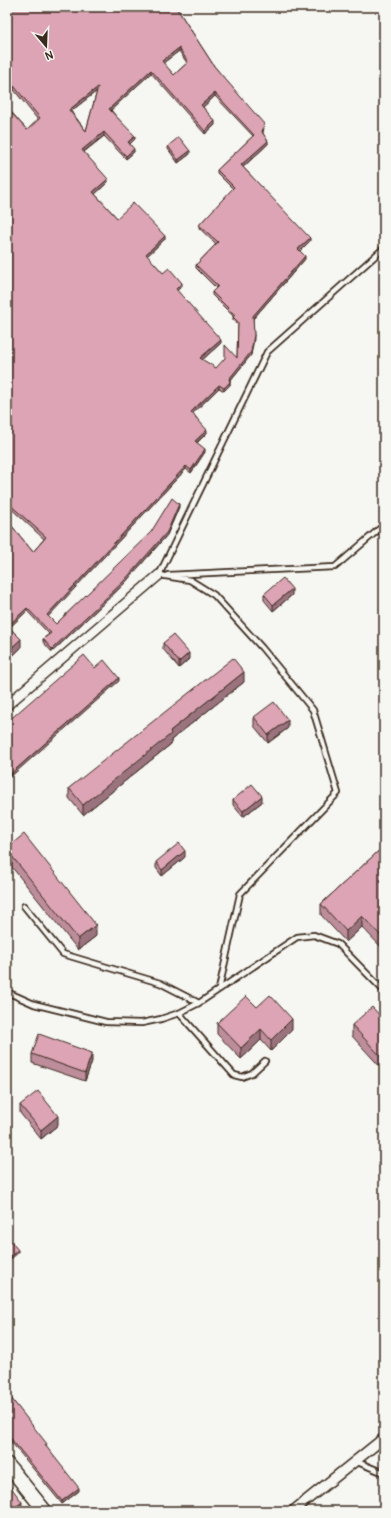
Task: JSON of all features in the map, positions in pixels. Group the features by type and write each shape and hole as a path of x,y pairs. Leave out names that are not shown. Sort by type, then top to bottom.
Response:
{"street":[{"path":"7,705 159,575"},
{"path":"293,1511 384,1438"},
{"path":"7,1464 45,1511"}],"lane":[{"path":"159,575 267,352 384,248"},
{"path":"159,575 336,567 384,525"},
{"path":"159,575 190,580 214,595 262,648 313,710 338,793 240,894 219,989"},
{"path":"24,906 63,954 160,983 199,1003"},
{"path":"7,992 34,1004 106,1022 142,1024 161,1020 199,1003 297,937 314,935 338,944 384,991"},
{"path":"179,1013 234,1075 242,1077 252,1073 265,1061"},
{"path":"355,1461 384,1473"}],"building":[{"path":"7,7 176,7 214,66 264,124 262,132 268,141 241,165 310,238 298,249 305,256 253,316 254,335 251,352 229,379 230,382 224,388 219,385 191,412 207,430 195,441 205,449 191,470 186,466 47,615 56,624 151,532 172,498 179,504 167,532 123,582 52,649 43,639 51,633 27,608 8,626 7,624 7,520 33,552 46,537 7,502 7,108 27,130 40,118 14,86 7,92","holes":["179,48 188,62 174,75 162,61","151,70 205,131 215,121 201,105 215,93 254,135 217,170 234,187 199,225 218,242 196,265 218,286 212,292 235,315 233,317 238,322 237,358 225,345 225,358 216,368 200,358 221,340 176,289 182,283 169,268 163,273 146,254 165,236 133,203 117,218 93,192 108,179 82,150 104,132 126,156 134,149 128,142 135,136 109,109","98,87 86,131 69,110"]},
{"path":"179,137 190,151 178,160 168,146"},
{"path":"283,578 292,589 273,605 264,594"},
{"path":"7,625 21,639 7,652"},
{"path":"173,635 189,653 179,662 163,643"},
{"path":"84,655 95,668 104,660 119,678 7,777 7,722"},
{"path":"233,658 244,672 170,731 171,734 83,805 69,788"},
{"path":"274,702 288,720 268,735 254,717"},
{"path":"252,784 262,796 243,811 233,800"},
{"path":"24,834 96,925 78,939 7,850 7,848"},
{"path":"179,843 185,851 162,870 156,862"},
{"path":"384,846 384,938 362,916 346,931 321,904"},
{"path":"270,995 292,1019 271,1040 261,1029 241,1048 217,1023 246,996 257,1007"},
{"path":"372,1007 384,1020 384,1060 352,1025"},
{"path":"39,1034 92,1053 85,1073 32,1054"},
{"path":"38,1091 58,1116 41,1130 20,1105"},
{"path":"9,1239 18,1250 7,1259 7,1241"},
{"path":"7,1393 79,1488 62,1501 7,1434"},
{"path":"7,1482 22,1502 11,1511 7,1507"}]}
